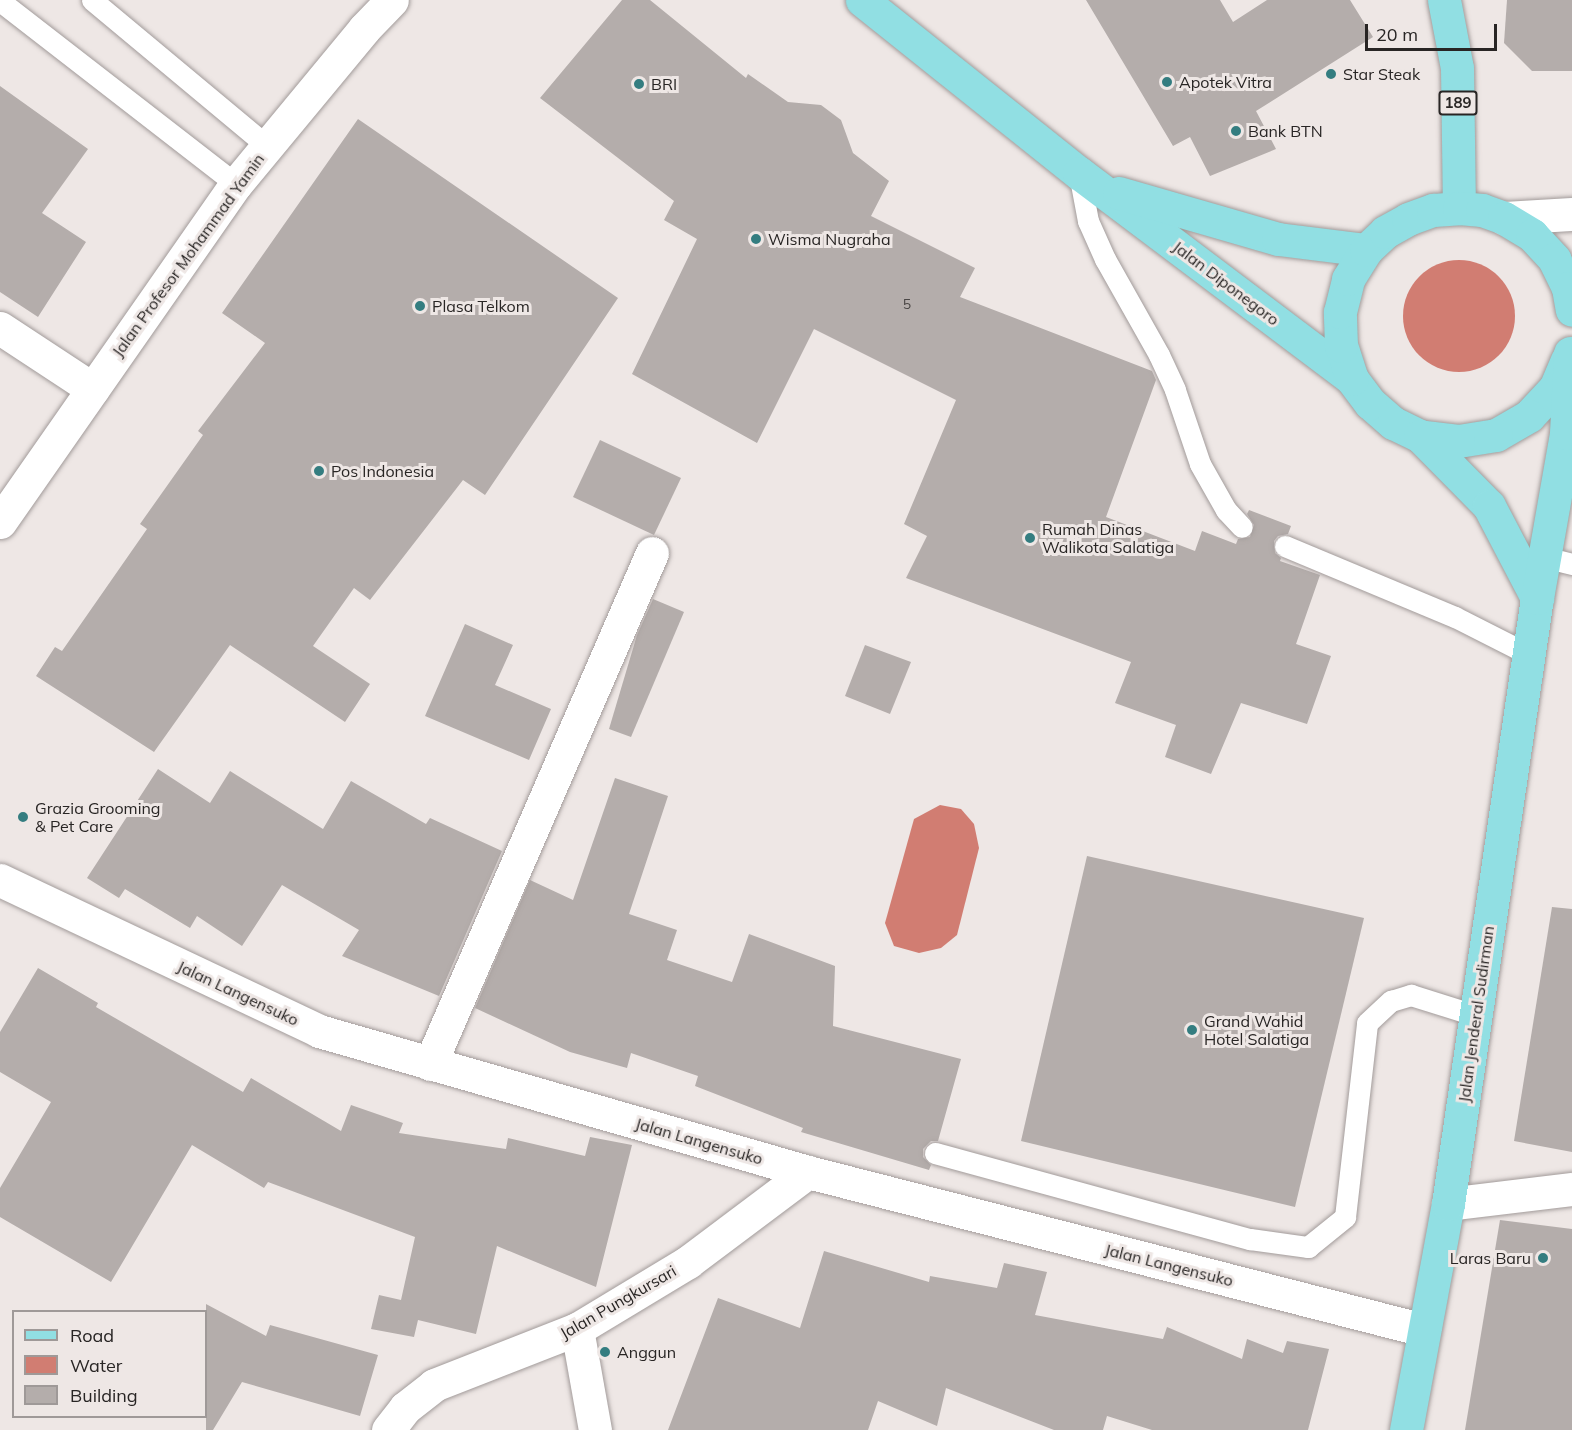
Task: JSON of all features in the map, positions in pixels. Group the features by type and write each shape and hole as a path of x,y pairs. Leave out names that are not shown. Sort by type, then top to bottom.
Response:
{"main road":[{"name":"Jalan Diponegoro","path":"862,0 1090,180 1352,379"},
{"name":"189","path":"1444,0 1457,68 1459,208"},
{"name":"Jalan Diponegoro","path":"1090,180 1278,239 1366,250"},
{"path":"1571,345 1555,388 1529,416 1496,435 1458,441 1420,436 1393,423 1370,404 1352,379 1341,346 1340,312 1348,279 1366,250 1385,232 1408,219 1433,210 1459,208 1482,210 1504,218 1532,235 1554,260 1568,288 1572,310"},
{"name":"Jalan Jenderal Sudirman","path":"1406,1430 1448,1204 1537,598 1558,561 1563,512 1571,345"},
{"path":"1420,436 1489,507 1537,598"}],"street":[{"name":"Jalan Profesor Mohammad Yamin","path":"0,522 236,184 364,29 392,0"},
{"path":"1504,218 1572,214"},
{"path":"0,328 93,389"},
{"path":"430,1064 652,553"},
{"name":"Jalan Langensuko","path":"0,880 319,1031 808,1172 1424,1330"},
{"name":"Jalan Pungkursari","path":"388,1430 405,1408 434,1385 576,1329 688,1262 808,1172"},
{"path":"1448,1204 1572,1189"},
{"path":"576,1329 595,1430"}],"lane":[{"path":"92,0 267,146"},
{"path":"0,1 236,184"},
{"path":"1090,180 1088,221 1105,259 1159,355 1175,390 1200,464 1226,510 1242,527"},
{"path":"1285,546 1455,617 1530,655"},
{"path":"935,1153 1250,1239 1308,1247 1345,1217 1367,1023 1391,1001 1411,995 1475,1015"}],"water":[{"path":"1459,260 1480,265 1498,277 1510,295 1515,316 1510,337 1498,355 1480,367 1459,372 1438,367 1420,355 1408,337 1403,316 1408,295 1420,277 1438,265"},
{"path":"940,805 961,809 974,824 979,848 957,935 941,948 919,953 894,946 885,923 914,819"}],"building":[{"path":"622,0 650,0 746,78 748,74 788,102 821,105 841,120 853,153 889,181 871,216 975,268 960,297 1152,371 1156,380 1106,517 1195,551 1202,531 1236,544 1238,539 1250,537 1254,525 1247,514 1249,510 1291,526 1288,534 1278,536 1274,541 1275,553 1281,558 1280,561 1320,575 1296,644 1331,656 1307,724 1241,703 1211,774 1165,757 1176,725 1115,703 1131,662 906,578 927,536 904,524 956,400 814,329 757,443 632,374 697,239 664,220 674,201 540,98"},
{"path":"1086,0 1220,0 1233,22 1267,0 1350,0 1373,37 1256,111 1276,149 1210,176 1190,137 1173,146"},
{"path":"1507,0 1572,0 1572,71 1532,71 1504,43"},
{"path":"0,86 88,149 42,213 86,242 38,317 0,292"},
{"path":"358,119 618,298 485,495 463,480 370,600 354,588 313,646 370,684 345,722 230,645 154,752 36,676 55,647 62,651 147,529 140,524 203,435 198,431 265,343 222,313"},
{"path":"600,440 681,478 654,535 573,497"},
{"path":"653,599 684,612 631,737 609,729 637,635"},
{"path":"465,624 513,645 495,685 551,709 529,760 425,716"},
{"path":"865,645 911,662 890,714 845,696"},
{"path":"158,769 210,803 230,771 323,829 351,781 426,824 430,818 502,851 439,996 342,956 359,930 282,885 242,946 197,916 190,928 125,889 119,898 87,878"},
{"path":"615,778 668,796 629,914 677,930 667,960 732,982 749,934 835,966 833,1026 961,1059 938,1141 931,1141 923,1149 923,1157 931,1165 929,1170 801,1132 803,1128 695,1086 698,1076 631,1053 627,1068 570,1052 475,1008 530,880 573,900"},
{"name":"Grand Wahid Hotel Salatiga","path":"1087,856 1364,918 1295,1207 1021,1141"},
{"path":"1552,907 1572,909 1572,1152 1514,1141"},
{"path":"38,968 98,1003 96,1007 243,1092 251,1078 341,1131 351,1105 403,1123 399,1133 506,1149 508,1138 585,1156 590,1137 632,1145 596,1287 497,1246 476,1334 418,1320 414,1337 371,1329 379,1295 401,1300 415,1237 268,1182 264,1188 192,1145 111,1282 0,1217 0,1188 51,1102 0,1072 0,1032"},
{"path":"1500,1220 1572,1229 1572,1430 1465,1430"},
{"path":"824,1251 929,1282 930,1276 997,1288 1004,1263 1047,1272 1035,1315 1163,1339 1167,1327 1242,1359 1247,1339 1283,1353 1287,1341 1329,1349 1308,1430 1152,1430 1107,1416 1103,1430 1054,1430 946,1388 937,1426 878,1401 868,1430 668,1430 718,1298 800,1328"},
{"path":"206,1304 266,1336 270,1325 378,1355 360,1416 242,1382 213,1430 206,1430"}],"place":[{"name":"Star Steak","path":"1331,74"},
{"name":"Apotek Vitra","path":"1167,82"},
{"name":"BRI","path":"639,84"},
{"name":"Bank BTN","path":"1236,131"},
{"name":"Wisma Nugraha","path":"756,239"},
{"name":"Plasa Telkom","path":"420,306"},
{"name":"Pos Indonesia","path":"319,471"},
{"name":"Rumah Dinas Walikota Salatiga","path":"1030,538"},
{"name":"Grazia Grooming & Pet Care","path":"23,817"},
{"name":"Grand Wahid Hotel Salatiga","path":"1192,1030"},
{"name":"Laras Baru","path":"1543,1258"},
{"name":"Anggun","path":"605,1352"}]}
